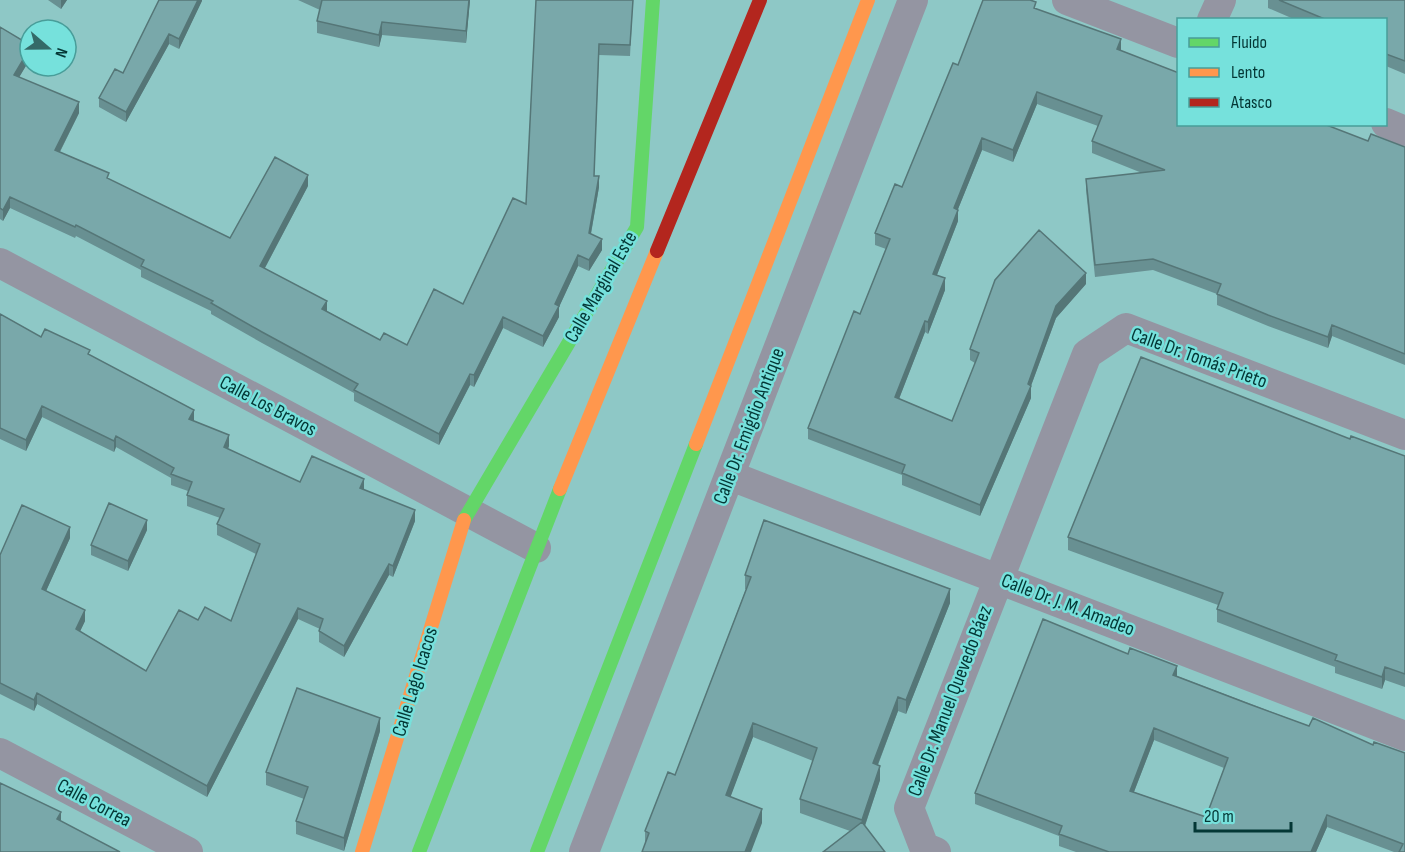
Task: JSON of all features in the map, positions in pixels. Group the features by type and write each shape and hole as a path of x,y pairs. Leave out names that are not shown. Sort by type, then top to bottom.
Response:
{"street":[{"name":"Calle Marginal Este","path":"467,512 637,226 653,0"},
{"path":"419,852 537,548 760,0"},
{"path":"537,852 868,0"},
{"name":"Calle Dr. Emigdio Antique","path":"584,852 913,0"},
{"path":"1067,0 1177,42"},
{"path":"1213,18 1221,0"},
{"path":"1387,123 1405,131"},
{"name":"Calle Los Bravos","path":"0,263 537,548"},
{"name":"Calle Dr. Tomás Prieto","path":"998,578 1087,354 1126,328 1405,435"},
{"name":"Calle Dr. J. M. Amadeo","path":"731,476 1405,736"},
{"name":"Calle Lago Icacos","path":"362,852 467,512"},
{"name":"Calle Dr. Manuel Quevedo Báez","path":"936,852 924,847 909,808 998,578"},
{"name":"Calle Correa","path":"0,753 189,852"}],"building":[{"path":"159,0 198,0 179,39 169,34 126,112 99,98 115,69 123,73"},
{"path":"322,0 469,0 466,31 382,22 379,35 317,21"},
{"path":"536,0 633,0 630,45 599,44 594,176 599,176 589,233 602,239 589,260 578,255 555,304 559,306 543,336 503,317 474,375 470,374 439,434 354,390 358,384 211,303 213,301 141,266 144,260 76,225 75,227 10,197 3,210 0,208 0,27 18,38 18,68 14,75 79,102 55,150 109,173 107,178 230,238 275,157 308,175 260,266 327,301 322,309 380,340 384,333 407,345 434,289 463,304 513,198 526,204"},
{"path":"983,0 1030,0 1036,2 1034,8 1121,39 1117,49 1177,72 1177,126 1329,126 1368,141 1371,134 1405,147 1405,354 1332,325 1328,337 1268,315 1217,294 1221,284 1153,259 1095,265 1086,179 1165,170 1092,141 1102,116 1037,92 1013,150 982,138 954,208 958,210 933,274 945,278 895,397 952,421 979,353 970,349 995,280 1039,230 1086,273 1056,306 1028,384 1031,386 980,505 902,473 905,465 808,428 854,311 860,314 890,239 875,233 895,184 902,187 953,63 958,65"},
{"path":"1279,0 1405,0 1405,61 1387,54 1387,18 1322,18"},
{"path":"0,314 41,337 45,329 90,350 88,354 194,410 189,419 229,435 224,447 300,482 312,456 364,479 360,488 415,510 393,566 389,564 344,646 319,631 323,619 298,608 207,786 37,693 34,700 0,683 0,555 22,505 70,527 42,589 85,610 76,629 146,671 179,610 198,620 205,607 231,621 260,544 217,524 224,509 187,495 192,482 171,474 174,468 116,436 114,441 42,406 26,440 0,428"},
{"path":"1141,357 1350,439 1351,436 1405,456 1405,674 1385,667 1382,677 1335,660 1337,655 1217,609 1223,593 1068,537"},
{"path":"109,503 147,520 128,561 91,545"},
{"path":"764,520 950,589 906,700 898,697 873,763 880,766 862,820 800,799 817,748 753,723 726,795 762,809 745,852 642,852 649,833 645,831 668,772 675,775 751,577 745,575"},
{"path":"1043,619 1128,654 1130,648 1177,666 1173,675 1249,704 1309,726 1313,718 1373,745 1374,742 1405,753 1405,852 1399,852 1403,844 1327,815 1311,852 1109,852 1059,834 1062,826 975,793","holes":["1154,728 1228,758 1206,817 1130,791"]},
{"path":"297,688 380,718 344,838 296,821 308,787 266,772"},
{"path":"0,783 61,812 57,819 120,852 0,852"},
{"path":"862,822 885,852 823,852"}],"traffic: fast":[{"path":"464,520 637,227 653,0"},
{"path":"537,852 696,444"},
{"path":"419,852 560,489"}],"traffic: slow":[{"path":"696,444 868,0"},
{"path":"560,489 657,251"},
{"path":"362,852 464,520"}],"traffic: jam":[{"path":"657,251 760,0"}]}
